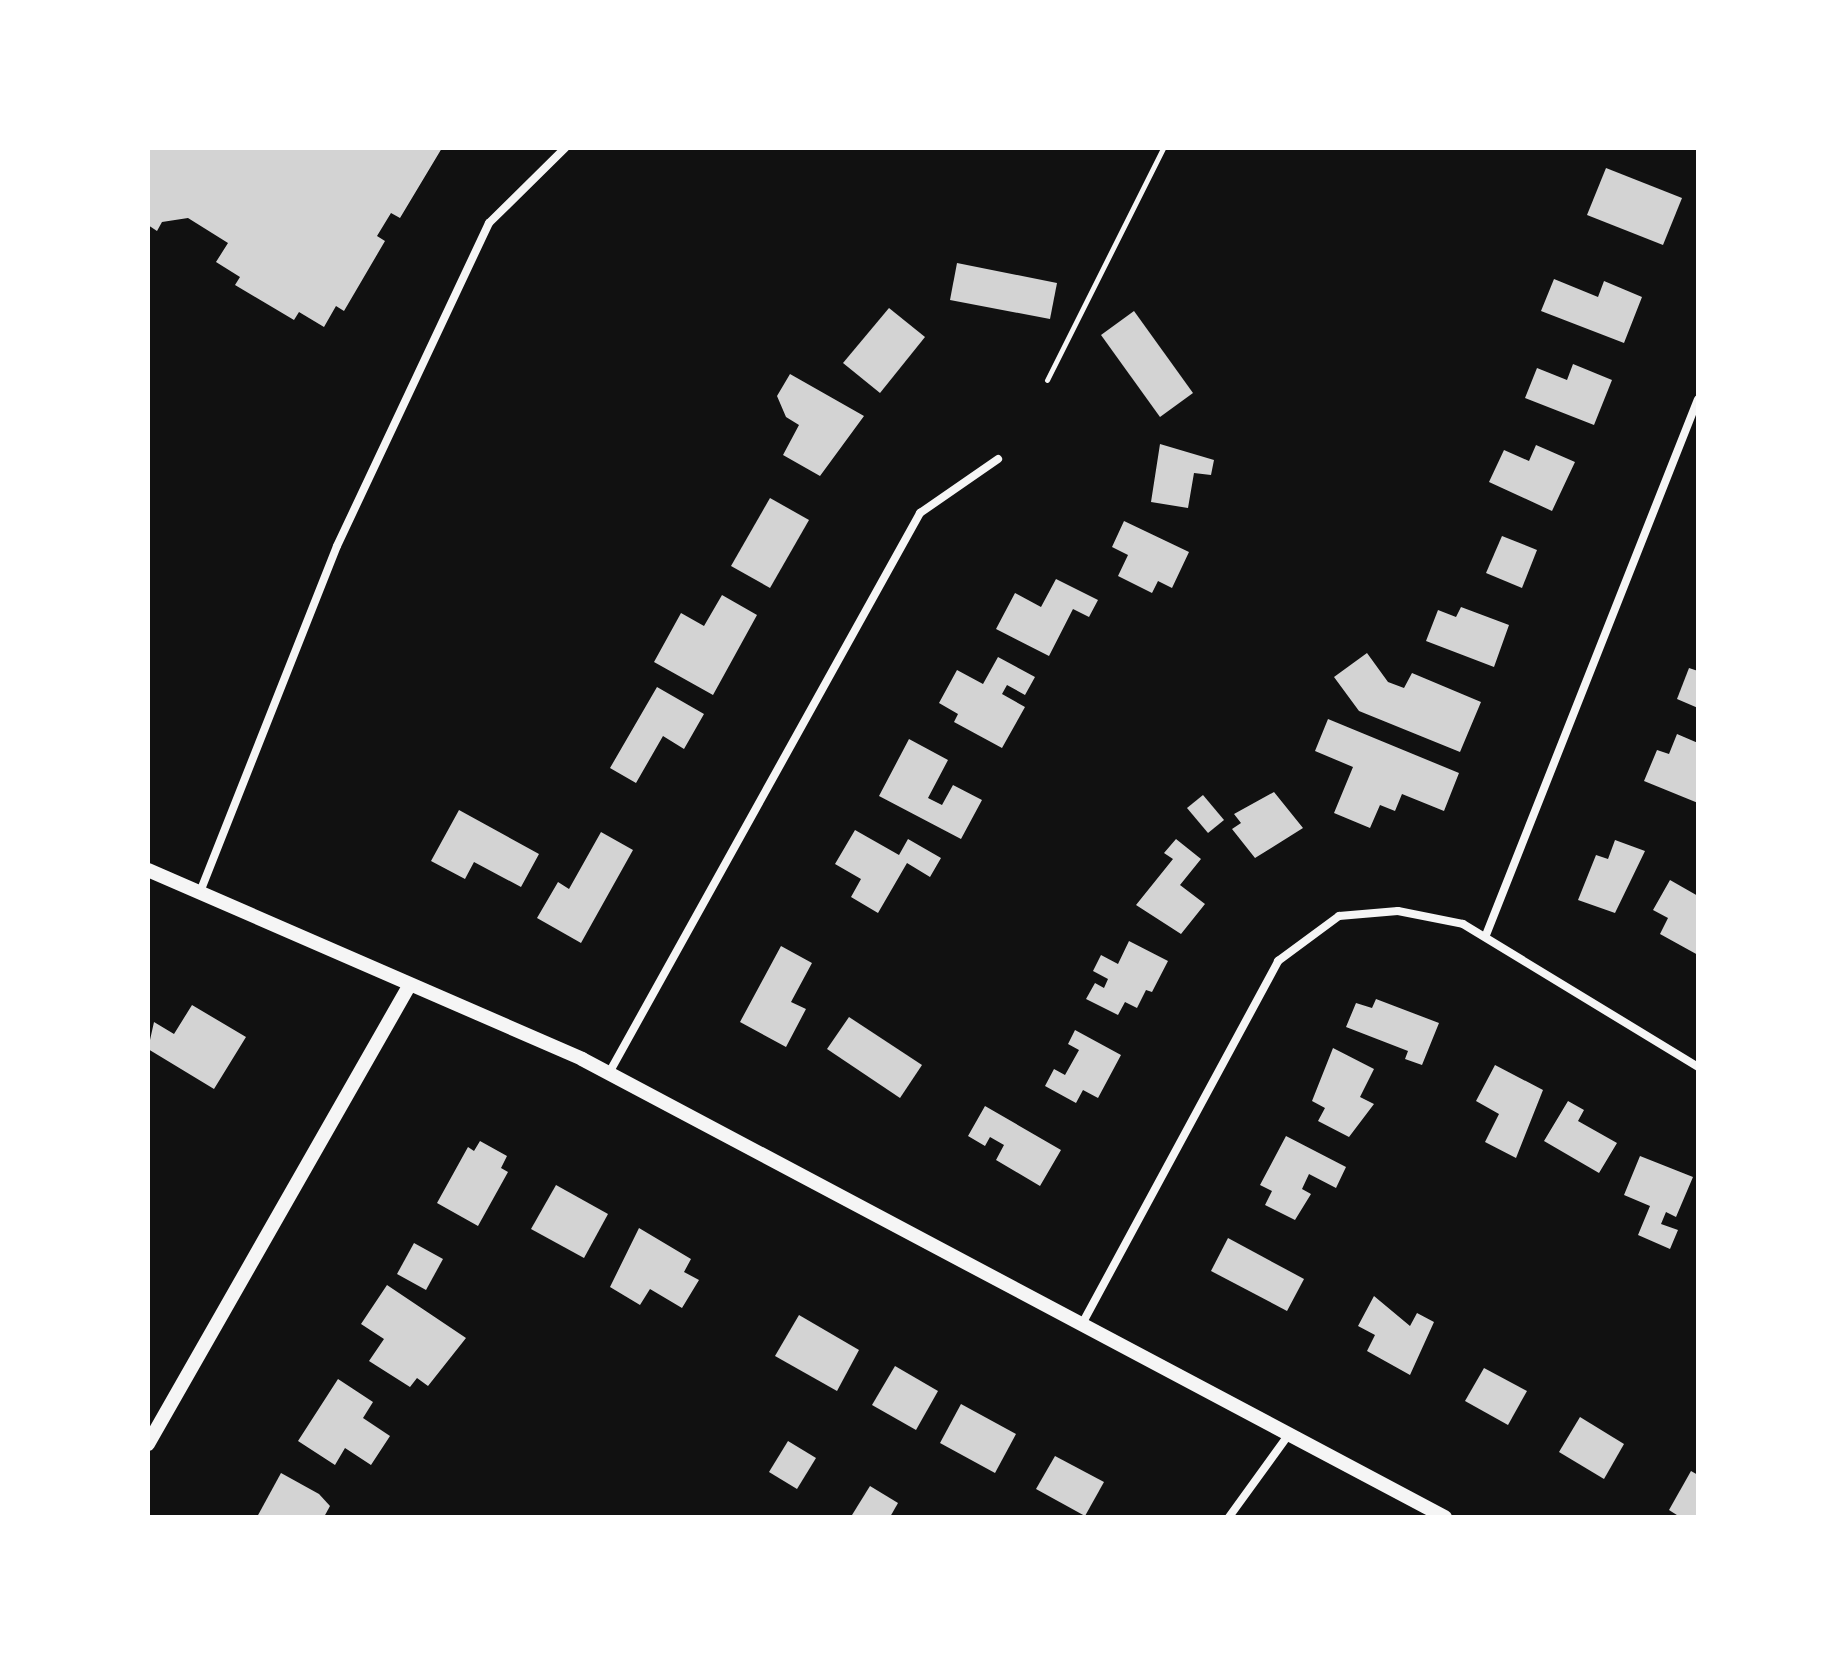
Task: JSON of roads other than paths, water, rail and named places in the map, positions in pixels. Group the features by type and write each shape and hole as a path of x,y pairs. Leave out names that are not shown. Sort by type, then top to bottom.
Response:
{"street":[{"path":"200,892 337,546 489,223 565,148"},
{"path":"1486,935 1698,399"},
{"path":"609,1073 920,513 998,459"},
{"path":"148,870 609,1073 1445,1517"},
{"path":"1082,1324 1229,1041 1300,938 1361,911 1436,917 1486,935 1698,1067"},
{"path":"148,1444 409,986"},
{"path":"1229,1517 1289,1434"}]}
